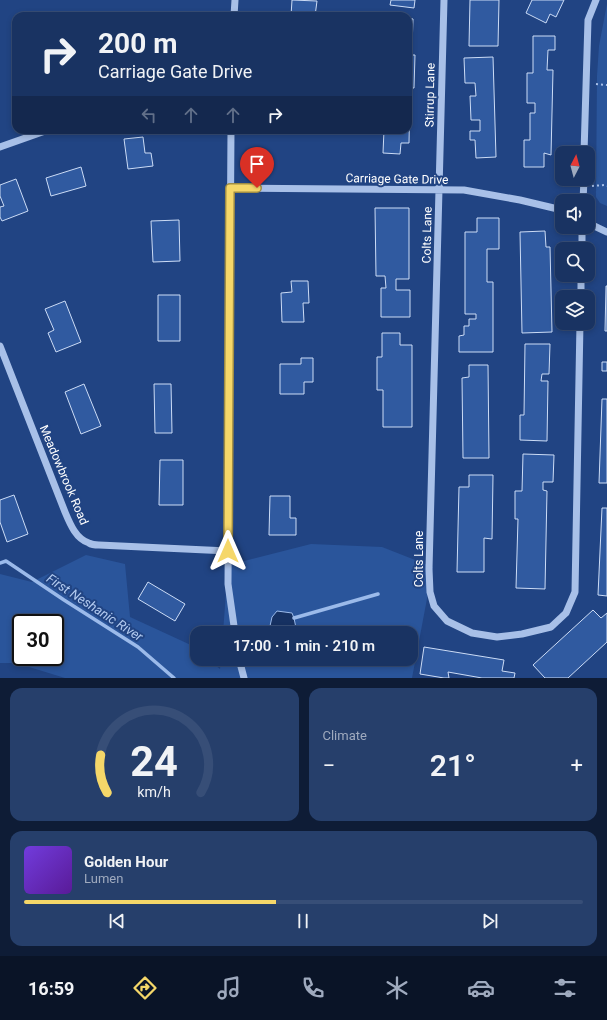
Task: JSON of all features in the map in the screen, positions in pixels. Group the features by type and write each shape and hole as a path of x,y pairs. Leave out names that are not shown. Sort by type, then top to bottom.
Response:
{"street":[{"path":"234,12 235,0"},
{"name":"Stirrup Lane","path":"439,191 444,0"},
{"path":"584,146 588,20 596,0"},
{"path":"0,147 37,134"},
{"path":"231,134 228,584 234,626"},
{"name":"Carriage Gate Drive","path":"230,188 439,191 464,190 520,200 555,208"},
{"name":"Colts Lane","path":"439,191 429,569 430,592 434,606 446,621 472,633 497,637 522,634 552,627 566,613 575,592 580,330"},
{"path":"595,226 607,232"},
{"name":"Meadowbrook Road","path":"0,346 65,512 71,526 78,536 88,543 99,545 228,551"},
{"path":"241,666 244,678"}],"path":[{"path":"595,186 607,186"}],"shaded area":[{"path":"607,4 607,206 600,203 596,197 597,76 599,46"},
{"path":"311,544 382,547 433,567 418,646 418,626 224,626 228,565"},
{"path":"86,555 125,564 130,617 190,645 190,666 216,666 220,669 220,666 414,666 412,678 65,678 26,666 64,666 64,614 12,614 12,663 0,663 0,574 32,582"},
{"path":"277,611 292,613 296,626 270,626 272,617"}],"building":[{"path":"292,0 317,1 316,12 291,12"},
{"path":"391,0 415,0 414,8 390,5"},
{"path":"470,0 499,0 498,46 469,46"},
{"path":"532,0 564,0 556,17 550,14 546,23 526,13"},
{"path":"412,19 413,19 412,47"},
{"path":"533,36 555,36 555,50 548,50 547,70 553,70 551,155 544,153 544,167 524,167 524,140 530,140 530,113 535,113 535,103 527,103 527,73 533,73"},
{"path":"412,55 415,55 414,88 412,88"},
{"path":"493,57 496,157 476,158 475,140 470,140 470,131 480,131 480,120 471,120 470,96 476,96 475,83 465,83 464,58"},
{"path":"384,134 409,134 409,143 401,143 400,154 383,153"},
{"path":"143,137 145,153 151,153 153,166 128,169 124,139"},
{"path":"81,167 86,186 51,196 46,178"},
{"path":"16,179 28,211 2,221 0,217 0,207 4,206 0,196 0,185"},
{"path":"375,208 409,208 409,279 396,279 396,290 410,290 410,317 381,317 381,288 386,288 385,276 376,276"},
{"path":"477,218 499,218 499,249 487,249 487,282 493,282 493,352 459,352 459,336 464,335 464,326 469,326 469,319 476,319 476,314 465,314 465,232 477,232"},
{"path":"179,220 180,261 153,262 151,221"},
{"path":"545,231 546,247 550,247 552,332 522,333 520,232"},
{"path":"291,281 308,281 309,303 303,303 304,322 282,322 281,293 292,292"},
{"path":"606,286 607,331 605,331"},
{"path":"158,295 180,295 180,341 158,341"},
{"path":"65,301 81,342 56,352 48,333 54,330 45,309"},
{"path":"382,333 400,333 400,345 412,345 412,427 383,427 383,390 377,390 377,357 382,357"},
{"path":"525,344 550,344 549,374 542,374 541,381 548,381 547,441 520,440 520,415 524,415"},
{"path":"301,358 313,358 313,382 304,382 304,394 280,394 280,364 301,364"},
{"path":"602,362 607,362 607,371 602,371"},
{"path":"469,365 488,365 489,458 463,458 462,378 469,377"},
{"path":"84,384 101,426 81,434 65,392"},
{"path":"154,384 171,384 172,433 155,433"},
{"path":"602,399 607,399 607,483 599,483"},
{"path":"523,454 554,455 553,482 543,482 543,490 547,491 545,589 516,588 518,519 515,519 515,491 522,491"},
{"path":"160,460 183,460 183,505 159,505"},
{"path":"469,475 493,475 492,539 484,538 484,572 457,572 459,487 469,487"},
{"path":"14,495 28,534 7,542 0,522 0,500"},
{"path":"270,496 290,496 290,518 296,518 296,535 269,535"},
{"path":"602,508 607,508 607,596 598,595"},
{"path":"148,582 185,604 175,621 138,599"},
{"path":"593,610 601,618 607,613 607,642 568,678 545,678 533,665"},
{"path":"424,647 504,660 502,671 515,673 514,678 482,678 448,672 449,678 420,674"}],"waterway":[{"name":"First Neshanic River","path":"0,563 6,561 138,647 174,678"},
{"path":"294,618 378,594"}],"route":[{"path":"228,551 230,188 257,188"}]}
